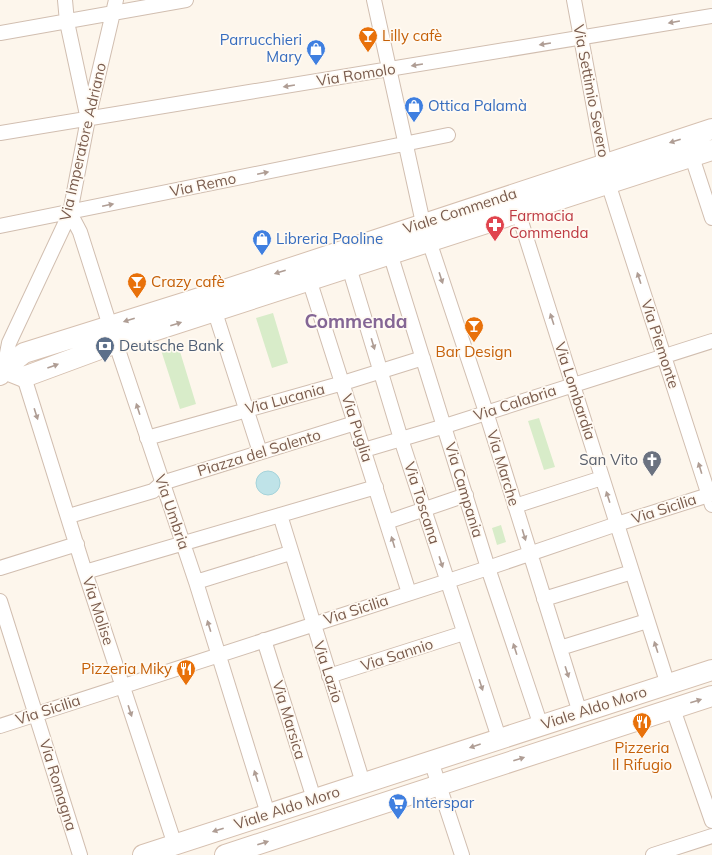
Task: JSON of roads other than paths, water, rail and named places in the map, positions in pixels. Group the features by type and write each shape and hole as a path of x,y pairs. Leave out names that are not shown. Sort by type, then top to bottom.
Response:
{"street":[{"path":"65,0 67,22 88,119"},
{"path":"0,33 67,22 115,6 186,0"},
{"name":"Via Marche","path":"374,0 426,232 486,412 580,713"},
{"name":"Via Settimio Severo","path":"574,0 580,38 607,173"},
{"name":"Via Imperatore Adriano","path":"2,372 9,343 70,213 88,119 115,6"},
{"name":"Via Romolo","path":"0,133 712,16"},
{"name":"Viale Commenda","path":"307,271 349,267 390,253 426,232 518,212 712,129"},
{"name":"Via Remo","path":"0,226 448,135"},
{"name":"Viale Commenda","path":"2,372 24,353 113,334 212,303 607,173 692,157 712,150"},
{"path":"692,157 712,218"},
{"name":"Via Piemonte","path":"607,173 664,357 711,498"},
{"name":"Via Lombardia","path":"518,212 668,685"},
{"name":"Via Umbria","path":"70,213 80,232 147,438 196,582 217,655 268,814"},
{"name":"Via Campania","path":"390,253 488,568 541,726"},
{"name":"Via Toscana","path":"349,267 401,439 499,738"},
{"name":"Via Puglia","path":"307,271 409,593"},
{"path":"212,303 260,452"},
{"name":"Viale Commenda","path":"24,377 113,334"},
{"name":"Via Calabria","path":"364,450 712,341"},
{"name":"Via Lucania","path":"147,438 342,383 423,358"},
{"path":"2,372 24,377"},
{"name":"Via Molise","path":"24,377 85,572 175,845"},
{"name":"Piazza del Salento","path":"68,516 153,491 162,482 355,423"},
{"path":"515,506 602,478"},
{"path":"85,572 376,487"},
{"path":"387,522 466,495"},
{"name":"Via Sicilia","path":"0,726 122,685 409,593 448,582 617,524 711,498"},
{"name":"Via Lazio","path":"280,515 290,554 362,783"},
{"path":"0,568 77,544"},
{"path":"196,582 290,554"},
{"path":"544,600 632,572"},
{"name":"Via Romagna","path":"0,601 80,855"},
{"path":"560,648 647,621"},
{"name":"Via Sannio","path":"329,676 464,633"},
{"name":"Via Marsica","path":"264,640 314,799"},
{"name":"Viale Aldo Moro","path":"142,855 712,670"},
{"name":"Viale Aldo Moro","path":"236,853 712,696"},
{"path":"673,709 712,821"},
{"path":"431,760 462,855"},
{"path":"653,855 712,836"}],"water":[{"path":"268,471 277,474 280,483 277,492 268,495 259,492 256,483 259,474"}],"place":[{"name":"Lilly cafè","path":"368,53"},
{"name":"Parrucchieri Mary","path":"316,66"},
{"name":"Ottica Palamà","path":"414,123"},
{"name":"Farmacia Commenda","path":"495,242"},
{"name":"Libreria Paoline","path":"262,256"},
{"name":"Crazy cafè","path":"137,299"},
{"name":"Bar Design","path":"474,343"},
{"name":"Deutsche Bank","path":"105,363"},
{"name":"San Vito","path":"652,477"},
{"name":"Pizzeria Miky","path":"186,686"},
{"name":"Pizzeria Il Rifugio","path":"642,739"},
{"name":"Interspar","path":"398,820"}],"district":[{"name":"Commenda","path":"356,321"}]}
